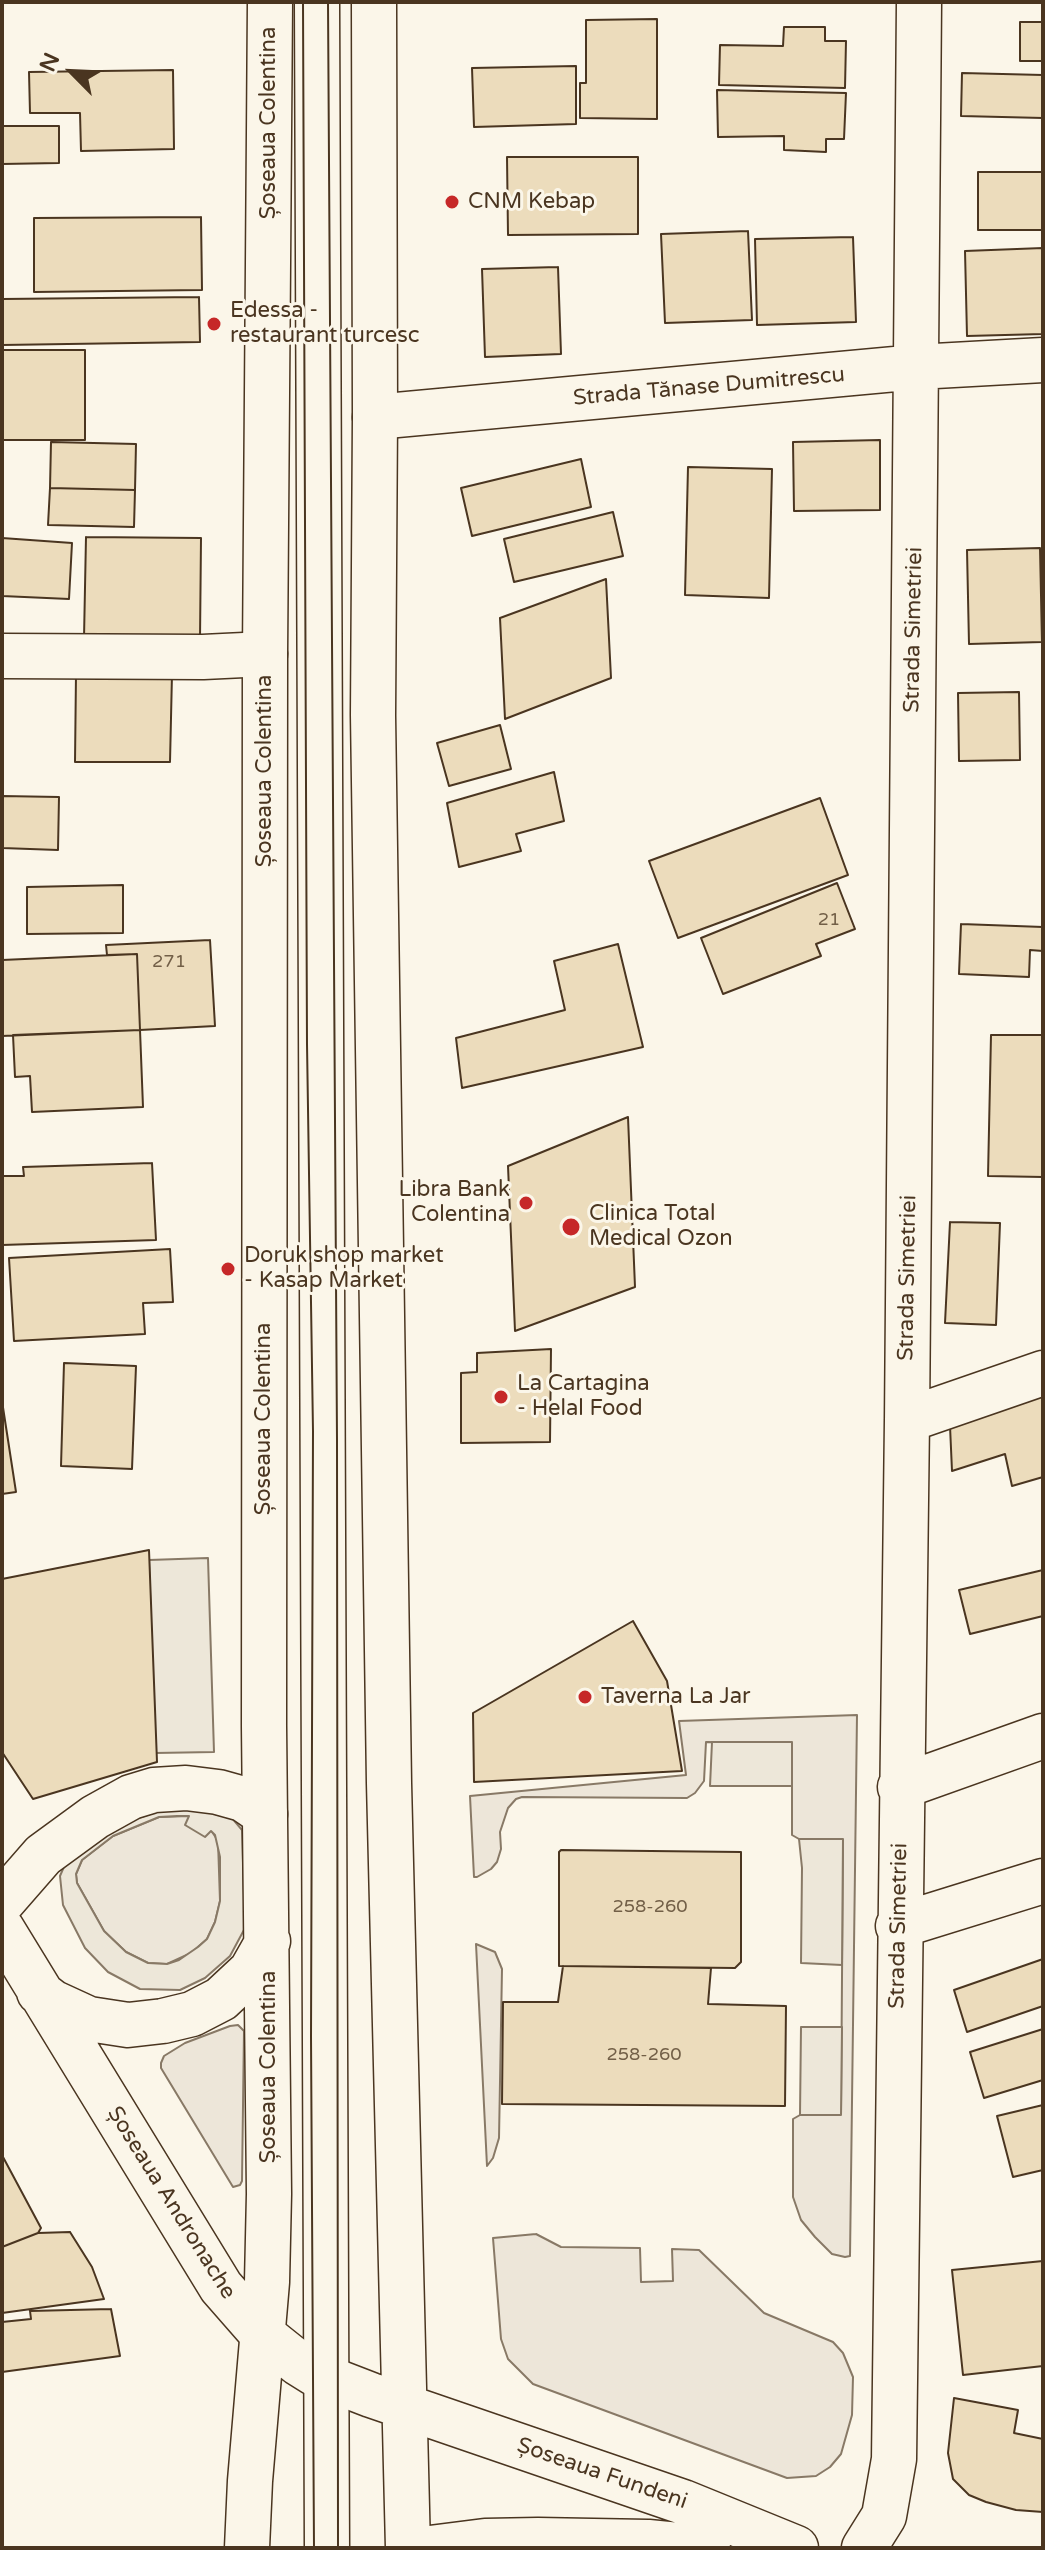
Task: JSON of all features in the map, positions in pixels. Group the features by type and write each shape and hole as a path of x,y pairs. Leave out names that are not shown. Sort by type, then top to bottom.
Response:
{"main road":[{"name":"Șoseaua Colentina","path":"247,2548 269,2219 265,1814 265,654 270,2"},
{"path":"317,2 327,2548"},
{"path":"374,2 373,746 390,1796 408,2548"},
{"name":"Strada Simetriei","path":"864,2548 884,2516 894,2459 898,1926 907,1420 919,2"},
{"name":"Strada Tănase Dumitrescu","path":"375,417 917,367 1043,360"},
{"path":"2,656 203,657 265,654"},
{"path":"907,1420 1043,1373"},
{"path":"900,1787 1043,1736"},
{"path":"2,1902 43,1855 95,1817 131,1797 154,1790 186,1788 218,1792 243,1799 265,1814"},
{"path":"898,1926 1043,1881"},
{"name":"Șoseaua Andronache","path":"2,1929 203,2261 239,2310 263,2335 298,2363 327,2379 405,2407"},
{"path":"39,1992 52,2002 89,2019 128,2025 163,2021 192,2014 221,1999 251,1971 268,1941"},
{"name":"Șoseaua Fundeni","path":"405,2407 683,2502 796,2548"},
{"name":"Șoseaua Fundeni","path":"430,2548 485,2541 538,2540 648,2542 708,2548"}],"shaded area":[{"path":"208,1558 214,1752 155,1753 149,1560"},
{"path":"857,1715 850,2256 845,2257 832,2254 815,2237 801,2220 793,2197 793,2119 800,2115 841,2114 843,1840 799,1839 792,1835 792,1743 706,1742 704,1781 687,1798 516,1799 508,1808 500,1832 501,1849 497,1862 477,1877 474,1877 470,1796 686,1775 679,1721"},
{"path":"712,1742 792,1742 792,1786 710,1786"},
{"path":"177,1805 232,1818 242,1830 245,1928 230,1956 205,1978 180,1990 140,1989 108,1972 85,1948 63,1905 60,1876 66,1862 103,1830","holes":["189,1816 185,1825 205,1837 211,1831 215,1835 220,1857 220,1901 215,1922 207,1939 179,1960 167,1964 148,1963 126,1952 104,1931 77,1883 76,1874 82,1860 113,1836 159,1817"]},
{"path":"189,1816 211,1830 218,1841 220,1901 215,1922 207,1939 191,1953 167,1964 148,1963 126,1952 104,1931 77,1883 76,1874 82,1860 113,1836 159,1817"},
{"path":"799,1839 843,1839 842,1965 801,1963 802,1868"},
{"path":"476,1944 495,1952 502,1969 499,2138 487,2166"},
{"path":"238,2025 244,2031 242,2181 233,2187 161,2068 161,2063 164,2056 185,2043"},
{"path":"801,2027 842,2027 841,2115 800,2115"},
{"path":"536,2234 561,2247 640,2248 641,2282 673,2281 672,2249 699,2250 764,2313 833,2342 843,2353 853,2377 852,2415 841,2454 830,2467 816,2476 787,2478 533,2384 508,2359 501,2339 493,2238"}],"building":[{"path":"657,19 657,119 580,118 580,83 586,83 586,20"},
{"path":"1020,22 1043,22 1043,61 1020,61"},
{"path":"784,27 825,27 825,41 846,41 845,88 719,85 720,45 783,46"},
{"path":"576,66 576,124 474,127 472,68"},
{"path":"173,70 174,149 81,151 80,113 30,113 29,72"},
{"path":"962,73 1043,75 1043,118 961,116"},
{"path":"717,90 846,93 844,139 826,139 826,152 784,150 784,136 718,137"},
{"path":"2,126 59,126 59,163 2,164"},
{"path":"507,157 638,157 638,234 508,235"},
{"path":"978,172 1043,172 1043,230 978,230"},
{"path":"201,217 202,290 34,292 34,218"},
{"path":"748,231 752,320 665,323 661,234"},
{"path":"853,237 856,322 757,325 755,239"},
{"path":"1043,248 1043,334 967,336 965,251"},
{"path":"558,267 561,354 485,357 482,269"},
{"path":"199,297 200,342 2,345 2,299"},
{"path":"2,350 85,350 85,440 2,440"},
{"path":"880,440 880,510 794,511 793,442"},
{"path":"51,442 136,444 135,490 50,488"},
{"path":"581,459 591,507 472,536 461,488"},
{"path":"688,467 772,469 769,598 685,595"},
{"path":"50,488 135,490 134,527 48,525"},
{"path":"613,512 623,556 514,582 504,539"},
{"path":"86,537 201,538 200,639 84,638"},
{"path":"2,538 72,543 69,599 2,596"},
{"path":"1040,548 1042,642 969,644 967,550"},
{"path":"606,579 611,678 505,719 500,618"},
{"path":"76,674 172,674 170,762 75,762"},
{"path":"1019,692 1020,760 959,761 958,693"},
{"path":"500,725 511,769 449,786 437,743"},
{"path":"554,772 564,821 516,834 521,851 459,867 447,803"},
{"path":"2,796 59,797 58,850 2,848"},
{"path":"820,798 848,875 678,938 649,861"},
{"path":"837,883 855,929 816,944 821,956 723,994 701,938"},
{"path":"123,885 123,933 27,934 27,887"},
{"path":"961,924 1043,927 1043,951 1030,950 1029,977 959,974"},
{"path":"210,940 215,1026 140,1030 137,954 107,955 106,945"},
{"path":"618,944 643,1047 462,1088 456,1038 565,1010 554,961"},
{"path":"137,954 140,1030 2,1036 2,960"},
{"path":"140,1030 143,1107 32,1112 30,1076 15,1077 13,1035"},
{"path":"991,1035 1043,1035 1043,1177 988,1176"},
{"name":"Clinica Total Medical Ozon","path":"628,1117 635,1287 515,1331 508,1166"},
{"path":"152,1163 156,1240 2,1245 2,1176 24,1176 23,1167"},
{"path":"950,1222 1000,1223 996,1325 945,1323"},
{"path":"170,1249 173,1302 143,1303 145,1334 14,1341 9,1258"},
{"path":"551,1349 550,1442 461,1443 461,1373 477,1372 477,1353"},
{"path":"64,1363 136,1366 132,1469 61,1466"},
{"path":"1043,1395 1043,1477 1012,1486 1005,1454 952,1471 950,1426"},
{"path":"2,1401 16,1492 2,1494"},
{"path":"149,1550 157,1762 33,1799 2,1752 2,1579"},
{"path":"1043,1570 1043,1616 970,1634 959,1590"},
{"name":"Taverna La Jar","path":"633,1621 667,1681 682,1771 474,1782 473,1713"},
{"path":"561,1850 741,1852 741,1962 735,1968 559,1966"},
{"path":"1043,1959 1043,2006 967,2032 954,1990"},
{"path":"563,1966 711,1968 708,2004 786,2006 785,2106 502,2104 503,2002 558,2002"},
{"path":"1043,2029 1043,2080 984,2098 970,2052"},
{"path":"1043,2105 1043,2170 1013,2177 997,2116"},
{"path":"3,2157 41,2228 38,2233 2,2247"},
{"path":"70,2232 92,2267 104,2299 2,2313 2,2247 38,2233"},
{"path":"1043,2261 1043,2366 963,2375 952,2270"},
{"path":"111,2309 120,2356 2,2372 2,2322 31,2319 30,2311"},
{"path":"954,2398 1018,2410 1014,2433 1043,2439 1043,2512 1016,2510 986,2502 969,2495 953,2479 948,2453"}],"tram line":[{"path":"303,2 307,1044 313,1431 311,2036 314,2548"},
{"path":"328,2 337,1440 338,2548"}],"place":[{"name":"CNM Kebap","path":"452,202"},
{"name":"Edessa - restaurant turcesc","path":"214,324"},
{"name":"Libra Bank Colentina","path":"526,1203"},
{"name":"Clinica Total Medical Ozon","path":"571,1227"},
{"name":"Doruk shop market - Kasap Market","path":"228,1269"},
{"name":"La Cartagina - Helal Food","path":"501,1397"},
{"name":"Taverna La Jar","path":"585,1697"}]}
